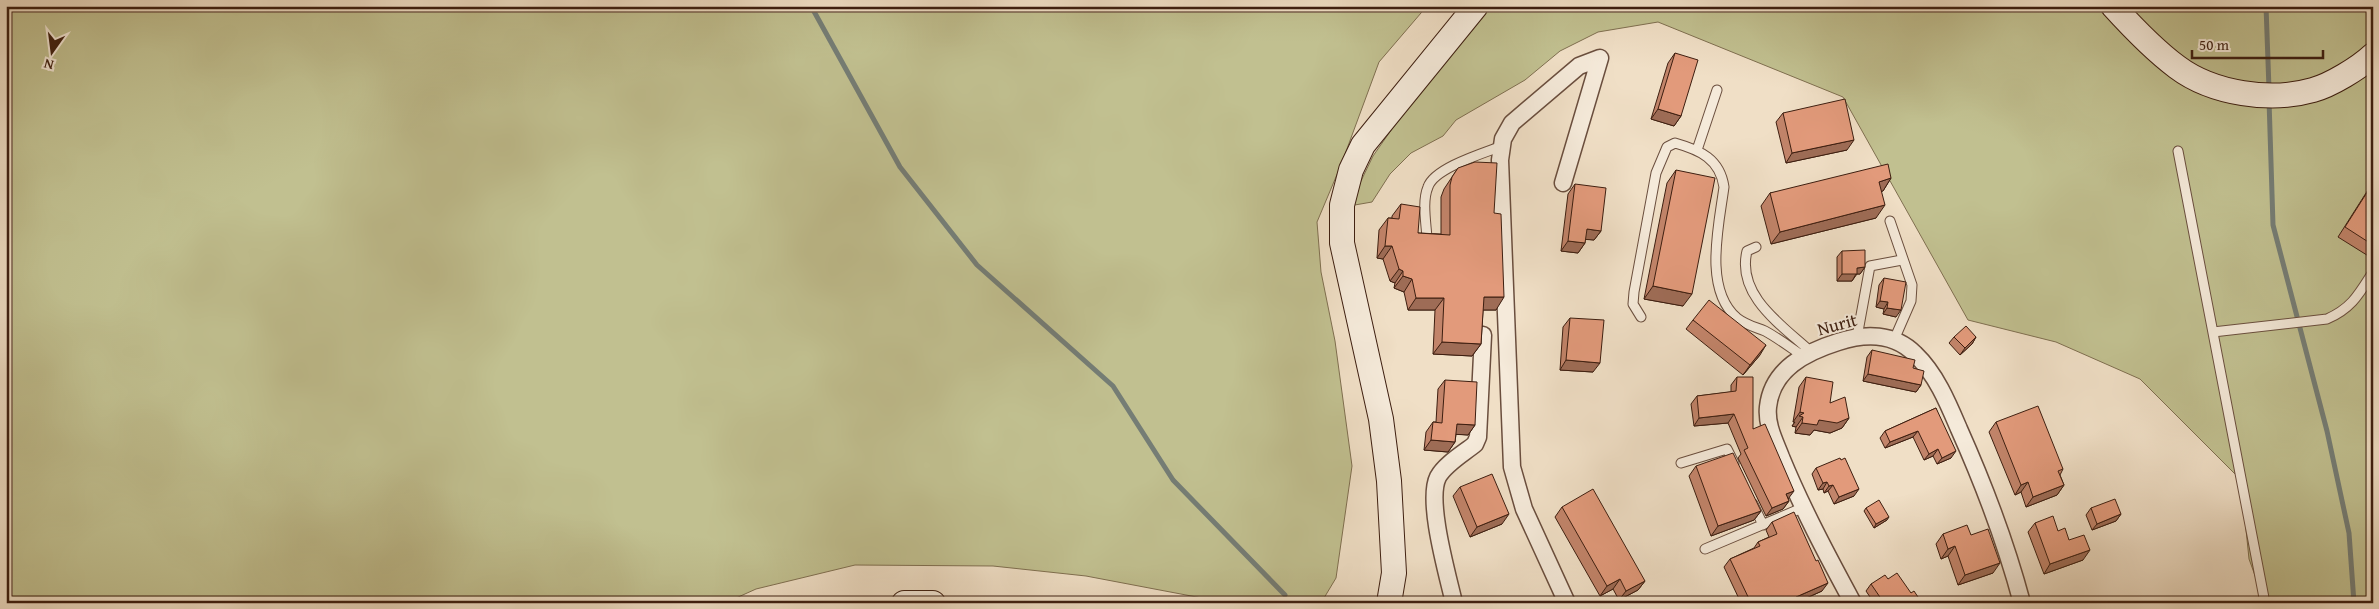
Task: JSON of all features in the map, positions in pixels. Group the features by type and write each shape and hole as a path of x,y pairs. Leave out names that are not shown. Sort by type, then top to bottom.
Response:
{"main road":[{"path":"1389,603 1394,573 1389,481 1381,420 1342,243 1342,204 1351,170 1363,145 1476,6"},
{"path":"2113,6 2134,29 2178,68 2204,82 2240,92 2275,96 2314,90 2362,65 2373,55"},
{"path":"904,603 934,603"}],"street":[{"path":"1563,183 1600,58 1580,66 1516,118 1508,128 1502,146 1500,176 1512,467 1524,509 1567,603"},
{"path":"1454,603 1436,518 1435,484 1442,472 1475,444 1478,437 1484,335"},
{"name":"Nurit","path":"1853,603 1802,508 1771,431 1768,415 1770,398 1777,381 1788,367 1807,354 1857,337 1880,336 1906,346 1925,365 1946,402 1972,460 2005,546 2022,603"}],"lane":[{"path":"1697,150 1717,90"},
{"path":"1641,317 1633,304 1634,292 1660,160 1668,147 1676,143 1704,152 1718,167 1723,177 1724,186 1715,254 1722,295 1729,309 1745,324 1766,332 1807,354"},
{"path":"1427,238 1426,198 1432,178 1443,171 1502,146"},
{"path":"2178,151 2265,603"},
{"path":"1890,222 1912,285 1912,294 1894,340"},
{"path":"1756,247 1747,251 1745,260 1747,282 1763,308 1807,354"},
{"path":"1857,337 1870,266 1902,260"},
{"path":"2212,332 2327,319 2343,312 2355,300 2373,272"},
{"path":"1681,463 1727,450 1739,474"},
{"path":"1747,491 1763,524"},
{"path":"1705,549 1802,508"}],"shaded area":[{"path":"6,6 1427,6 1379,62 1341,165 1317,222 1321,272 1335,341 1352,466 1336,578 1321,603 1223,602 1086,576 993,566 855,565 756,589 725,603 6,603"},
{"path":"1478,6 2373,6 2373,603 2265,603 2249,559 2241,480 2140,379 2056,342 1968,320 1843,97 1658,22 1598,32 1560,51 1525,80 1456,120 1443,136 1411,153 1390,174 1372,202 1349,206 1373,156"}],"building":[{"path":"1675,53 1698,60 1681,116 1658,109"},
{"path":"1845,99 1854,140 1792,153 1783,113"},
{"path":"1475,162 1497,163 1494,213 1501,214 1504,297 1484,297 1481,344 1442,342 1444,298 1416,298 1412,279 1403,276 1403,271 1399,269 1392,246 1385,246 1388,218 1399,219 1401,204 1420,207 1418,233 1450,235 1450,185 1452,177 1458,168"},
{"path":"1888,164 1891,178 1879,182 1885,205 1780,232 1770,193"},
{"path":"1676,170 1715,178 1692,294 1653,286"},
{"path":"2373,183 2373,245 2345,227"},
{"path":"1575,184 1606,188 1601,231 1587,229 1585,243 1568,241"},
{"path":"1865,250 1865,267 1857,268 1857,274 1842,274 1842,251"},
{"path":"1884,278 1906,282 1901,310 1887,308 1888,302 1880,301"},
{"path":"1709,300 1766,345 1750,365 1693,320"},
{"path":"1570,318 1604,320 1600,363 1566,360"},
{"path":"1966,326 1976,337 1965,348 1954,337"},
{"path":"1872,350 1915,360 1913,368 1924,371 1921,385 1868,374"},
{"path":"1737,377 1753,377 1753,429 1765,424 1794,491 1786,494 1789,501 1772,508 1744,450 1748,448 1734,414 1699,418 1697,396 1736,391"},
{"path":"1806,377 1833,382 1830,403 1845,397 1849,418 1837,423 1819,420 1817,425 1802,423 1803,417 1799,416 1804,413 1800,412"},
{"path":"1445,380 1477,382 1475,425 1457,424 1455,442 1431,440 1433,422 1442,423"},
{"path":"2038,406 2063,469 2058,471 2064,485 2033,497 2028,482 2021,485 1996,422"},
{"path":"1936,408 1956,451 1942,458 1938,449 1929,454 1918,431 1890,442 1885,431"},
{"path":"1733,453 1761,511 1718,526 1696,466"},
{"path":"1840,458 1841,460 1845,458 1859,489 1839,497 1833,485 1829,486 1827,482 1823,483 1816,468"},
{"path":"1492,474 1509,514 1477,527 1460,487"},
{"path":"1593,489 1645,581 1626,591 1620,579 1607,586 1562,507"},
{"path":"2115,499 2121,514 2097,524 2091,508"},
{"path":"1879,500 1889,517 1876,524 1866,508"},
{"path":"1794,512 1828,583 1796,597 1799,603 1751,603 1730,559 1760,546 1758,542 1777,534 1772,522"},
{"path":"2053,516 2058,531 2065,528 2069,540 2084,535 2090,550 2050,564 2035,523"},
{"path":"1967,525 1971,535 1988,529 2000,563 1965,575 1955,546 1948,549 1943,534"},
{"path":"1897,573 1911,593 1914,591 1922,603 1884,603 1871,584 1885,575 1888,579"},
{"path":"1547,599 1549,603 1540,603"}],"waterway":[{"path":"811,6 900,167 977,265 1113,386 1173,480 1285,595"},
{"path":"2266,6 2269,89"},
{"path":"2269,100 2273,225 2327,431 2349,533 2354,603"}]}
